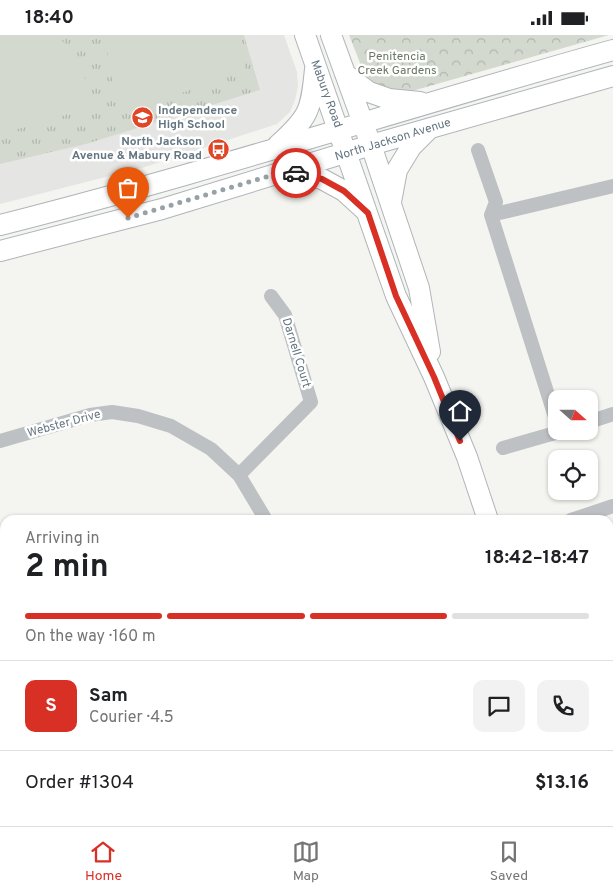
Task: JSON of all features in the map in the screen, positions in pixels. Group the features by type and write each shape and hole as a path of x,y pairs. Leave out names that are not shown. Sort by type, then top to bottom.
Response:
{"main road":[{"name":"Mabury Road","path":"305,35 396,296 434,377 467,457 486,515"},
{"name":"Mabury Road","path":"331,35 371,145 419,288 434,377"},
{"name":"North Jackson Avenue","path":"0,225 106,198 339,129 363,124 498,82 613,50"},
{"path":"274,148 296,129 308,112 315,63"},
{"path":"345,74 370,92 389,99 430,103"},
{"name":"North Jackson Avenue","path":"0,251 111,223 371,145 613,76"},
{"path":"391,206 397,170 411,147 430,129"},
{"path":"286,171 322,179 344,191 368,213"}],"street":[{"path":"478,150 496,202 491,215 548,392"},
{"path":"491,215 613,186"},
{"name":"Darnell Court","path":"239,475 310,402 285,315 271,296"},
{"name":"Webster Drive","path":"0,441 90,415 112,411 138,416 171,426 210,449 239,475 263,515"},
{"path":"598,419 613,414"},
{"path":"503,448 548,433"},
{"path":"586,515 613,506"}],"shaded area":[{"name":"Independence High School","path":"0,35 284,35 297,72 298,87 290,112 277,124 145,167 0,204"}],"green space":[{"name":"Independence High School","path":"0,35 244,35 260,90 86,144 0,164"},
{"path":"0,35 57,35 65,43 81,68 93,107 0,134"},
{"path":"109,35 238,35 246,70 123,114 109,65"},
{"name":"Penitencia Creek Gardens","path":"349,35 609,35 398,95 380,91 366,78"}],"way so far":[{"path":"128,218 286,171 296,173"}],"place":[{"name":"Independence High School","path":"142,118"},
{"name":"North Jackson Avenue & Mabury Road","path":"218,149"}],"route":[{"path":"296,173 322,179 344,191 368,213 396,296 434,377 460,441"}]}
